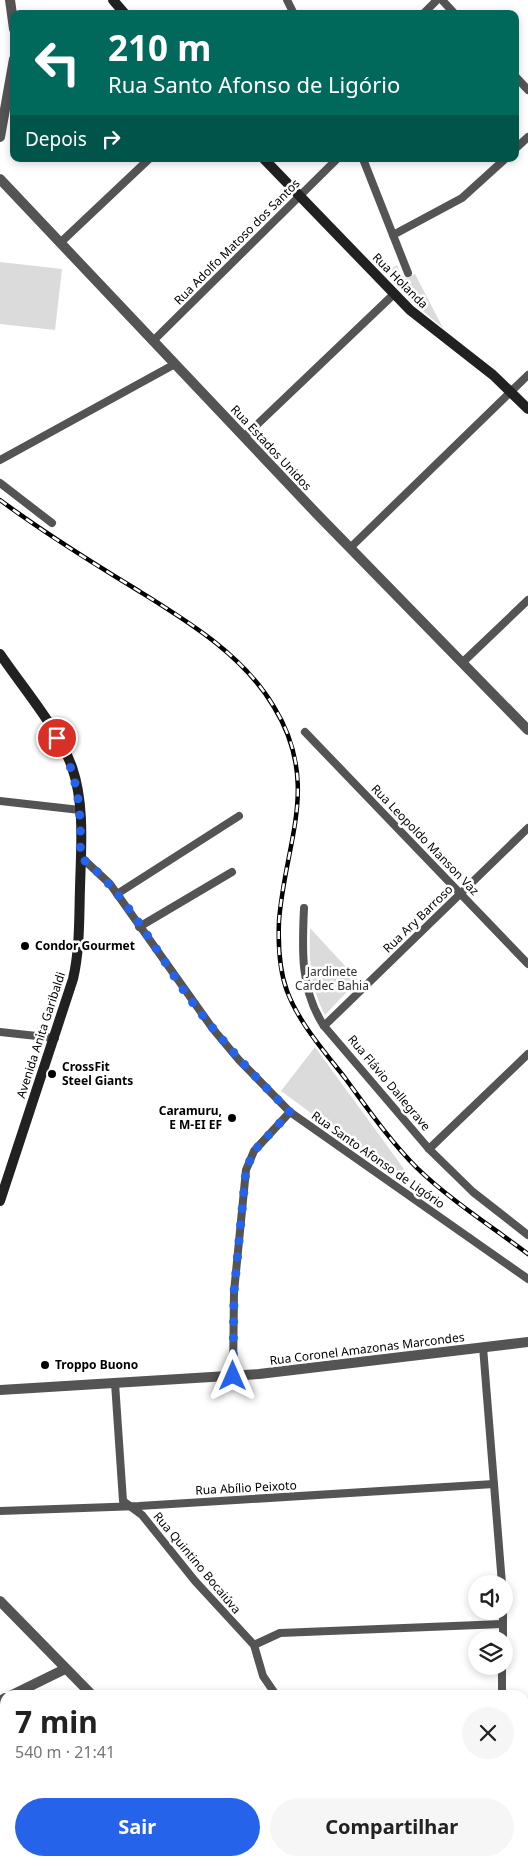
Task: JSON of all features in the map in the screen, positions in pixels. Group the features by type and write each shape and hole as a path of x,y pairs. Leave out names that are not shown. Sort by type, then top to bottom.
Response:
{"main road":[{"name":"Rua Holanda","path":"267,162 422,322 478,363 528,410"},
{"name":"Avenida Anita Garibaldi","path":"0,654 65,752 75,779 80,810 76,968 55,1038 1,1197"}],"street":[{"path":"427,10 437,0"},
{"path":"442,0 451,10"},
{"path":"519,80 528,90"},
{"path":"0,136 10,82"},
{"path":"60,243 146,162"},
{"name":"Rua Adolfo Matoso dos Santos","path":"153,341 334,162"},
{"path":"363,162 408,273"},
{"path":"393,235 462,198 502,162"},
{"name":"Rua Estados Unidos","path":"0,179 350,548 528,730"},
{"path":"244,437 394,294"},
{"path":"0,460 175,364"},
{"path":"350,548 528,375"},
{"path":"0,483 52,523"},
{"path":"463,662 528,600"},
{"name":"Rua Leopoldo Manson Vaz","path":"306,732 528,964"},
{"path":"0,800 80,810"},
{"path":"117,894 239,816"},
{"name":"Rua Ary Barroso","path":"324,1026 528,828"},
{"name":"Rua Santo Afonso de Ligório","path":"80,857 104,877 213,1029 239,1060 290,1112 528,1279"},
{"path":"140,927 232,872"},
{"name":"Rua Flávio Dallegrave","path":"304,908 304,968 311,1002 324,1026 429,1149 473,1192 528,1235"},
{"path":"0,1032 55,1038"},
{"path":"429,1149 528,1054"},
{"path":"233,1376 234,1292 246,1170 254,1151 290,1112"},
{"name":"Rua Coronel Amazonas Marcondes","path":"0,1390 233,1376 528,1342"},
{"path":"483,1347 501,1575"},
{"path":"115,1383 121,1497 127,1506"},
{"name":"Rua Abílio Peixoto","path":"0,1511 127,1506 494,1484"},
{"name":"Rua Quintino Bocaiúva","path":"127,1506 142,1515 196,1581 254,1645 263,1676 273,1690"},
{"path":"0,1601 87,1690"},
{"path":"504,1620 504,1630"},
{"path":"254,1645 280,1633 504,1624"},
{"path":"22,1690 66,1669"},
{"path":"502,1675 502,1690"}],"green space":[{"path":"0,262 62,269 55,330 0,324"},
{"path":"397,265 403,280 415,274 443,328 417,306 386,272"},
{"name":"Jardinete Cardec Bahia","path":"310,928 358,980 325,1015 313,983"},
{"path":"315,1047 423,1195 281,1091"}],"railway":[{"path":"0,500 66,546 192,625 229,654 261,688 274,707 288,735 295,762 298,788 296,813 282,892 279,921 282,974 292,1003 313,1036 407,1158 443,1191 528,1254"}],"place":[{"name":"Condor Gourmet","path":"25,946"},
{"name":"CrossFit Steel Giants","path":"52,1074"},
{"name":"Caramuru, E M-EI EF","path":"232,1118"},
{"name":"Troppo Buono","path":"45,1365"}],"route":[{"path":"57,738 72,766 78,790 81,826 80,857 98,870 110,884 213,1029 239,1060 290,1112 254,1151 246,1170 234,1292 233,1376"}]}
